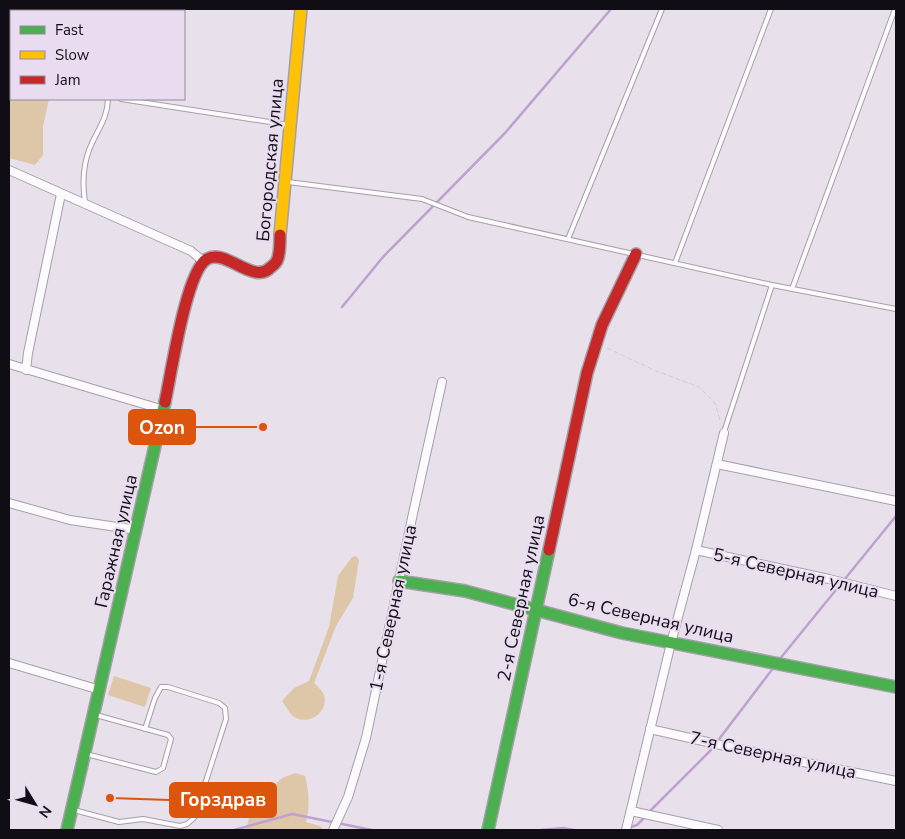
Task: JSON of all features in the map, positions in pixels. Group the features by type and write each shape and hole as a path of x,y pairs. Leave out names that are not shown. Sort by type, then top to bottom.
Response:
{"street":[{"name":"Богородская улица","path":"203,261 216,256 264,273 275,265 278,260 301,9"},
{"path":"9,170 191,251 203,261"},
{"path":"26,370 61,194"},
{"name":"2-я Северная улица","path":"488,830 587,373 602,325 636,254"},
{"name":"Гаражная улица","path":"67,830 137,530 190,287 203,261"},
{"path":"9,364 164,410"},
{"name":"1-я Северная улица","path":"333,830 348,797 366,738 442,382"},
{"path":"626,830 724,433"},
{"path":"717,464 896,501"},
{"path":"9,503 70,520 137,530"},
{"name":"5-я Северная улица","path":"696,550 829,579 896,596"},
{"name":"6-я Северная улица","path":"399,581 465,591 622,633 896,687"},
{"path":"9,663 100,690"},
{"name":"7-я Северная улица","path":"650,729 896,781"},
{"path":"631,811 718,830"}],"lane":[{"path":"84,9 103,10"},
{"path":"568,239 662,9"},
{"path":"675,263 771,9"},
{"path":"792,288 895,9"},
{"path":"85,204 82,184 85,164 108,109 108,100"},
{"path":"128,100 291,125"},
{"path":"286,182 422,199 468,218 772,285 896,309"},
{"path":"724,433 772,285"},
{"path":"72,810 119,822 143,819 180,826 187,824 194,818 226,719 225,708 219,703 168,687 161,688 155,698 145,729"},
{"path":"85,754 156,772 163,768 171,739 168,735 94,714"}],"path":[{"path":"597,343 656,371 698,387 715,403 724,433"}],"shaded area":[{"path":"9,43 10,100 49,100 43,126 43,155 35,165 9,158"},
{"path":"356,556 359,560 353,598 336,626 314,683 324,695 324,707 316,716 306,720 294,717 282,701 294,688 309,681 329,627 338,576 352,557"},
{"path":"114,676 151,688 145,707 108,695"},
{"path":"295,773 305,776 308,793 306,822 320,826 324,830 246,830 249,818 274,785 282,778"}],"waterway":[{"path":"342,307 383,257 505,133 611,9"},
{"path":"779,660 896,516"},
{"path":"649,812 710,751 774,667"},
{"path":"234,830 292,814 372,830"},
{"path":"628,828 637,825 646,816"},
{"path":"541,830 563,828 574,830"}],"traffic: fast":[{"path":"67,830 165,402"},
{"path":"488,830 549,550"},
{"path":"399,581 465,591 622,633 896,687"}],"traffic: slow":[{"path":"280,235 301,9"}],"traffic: jam":[{"path":"165,402 180,325 192,283 199,267 207,259 215,257 223,258 248,270 264,272 278,259 280,235"},
{"path":"549,550 587,373 602,325 636,254"}],"place":[{"name":"Ozon","path":"263,427"},
{"name":"Горздрав","path":"110,798"}]}
